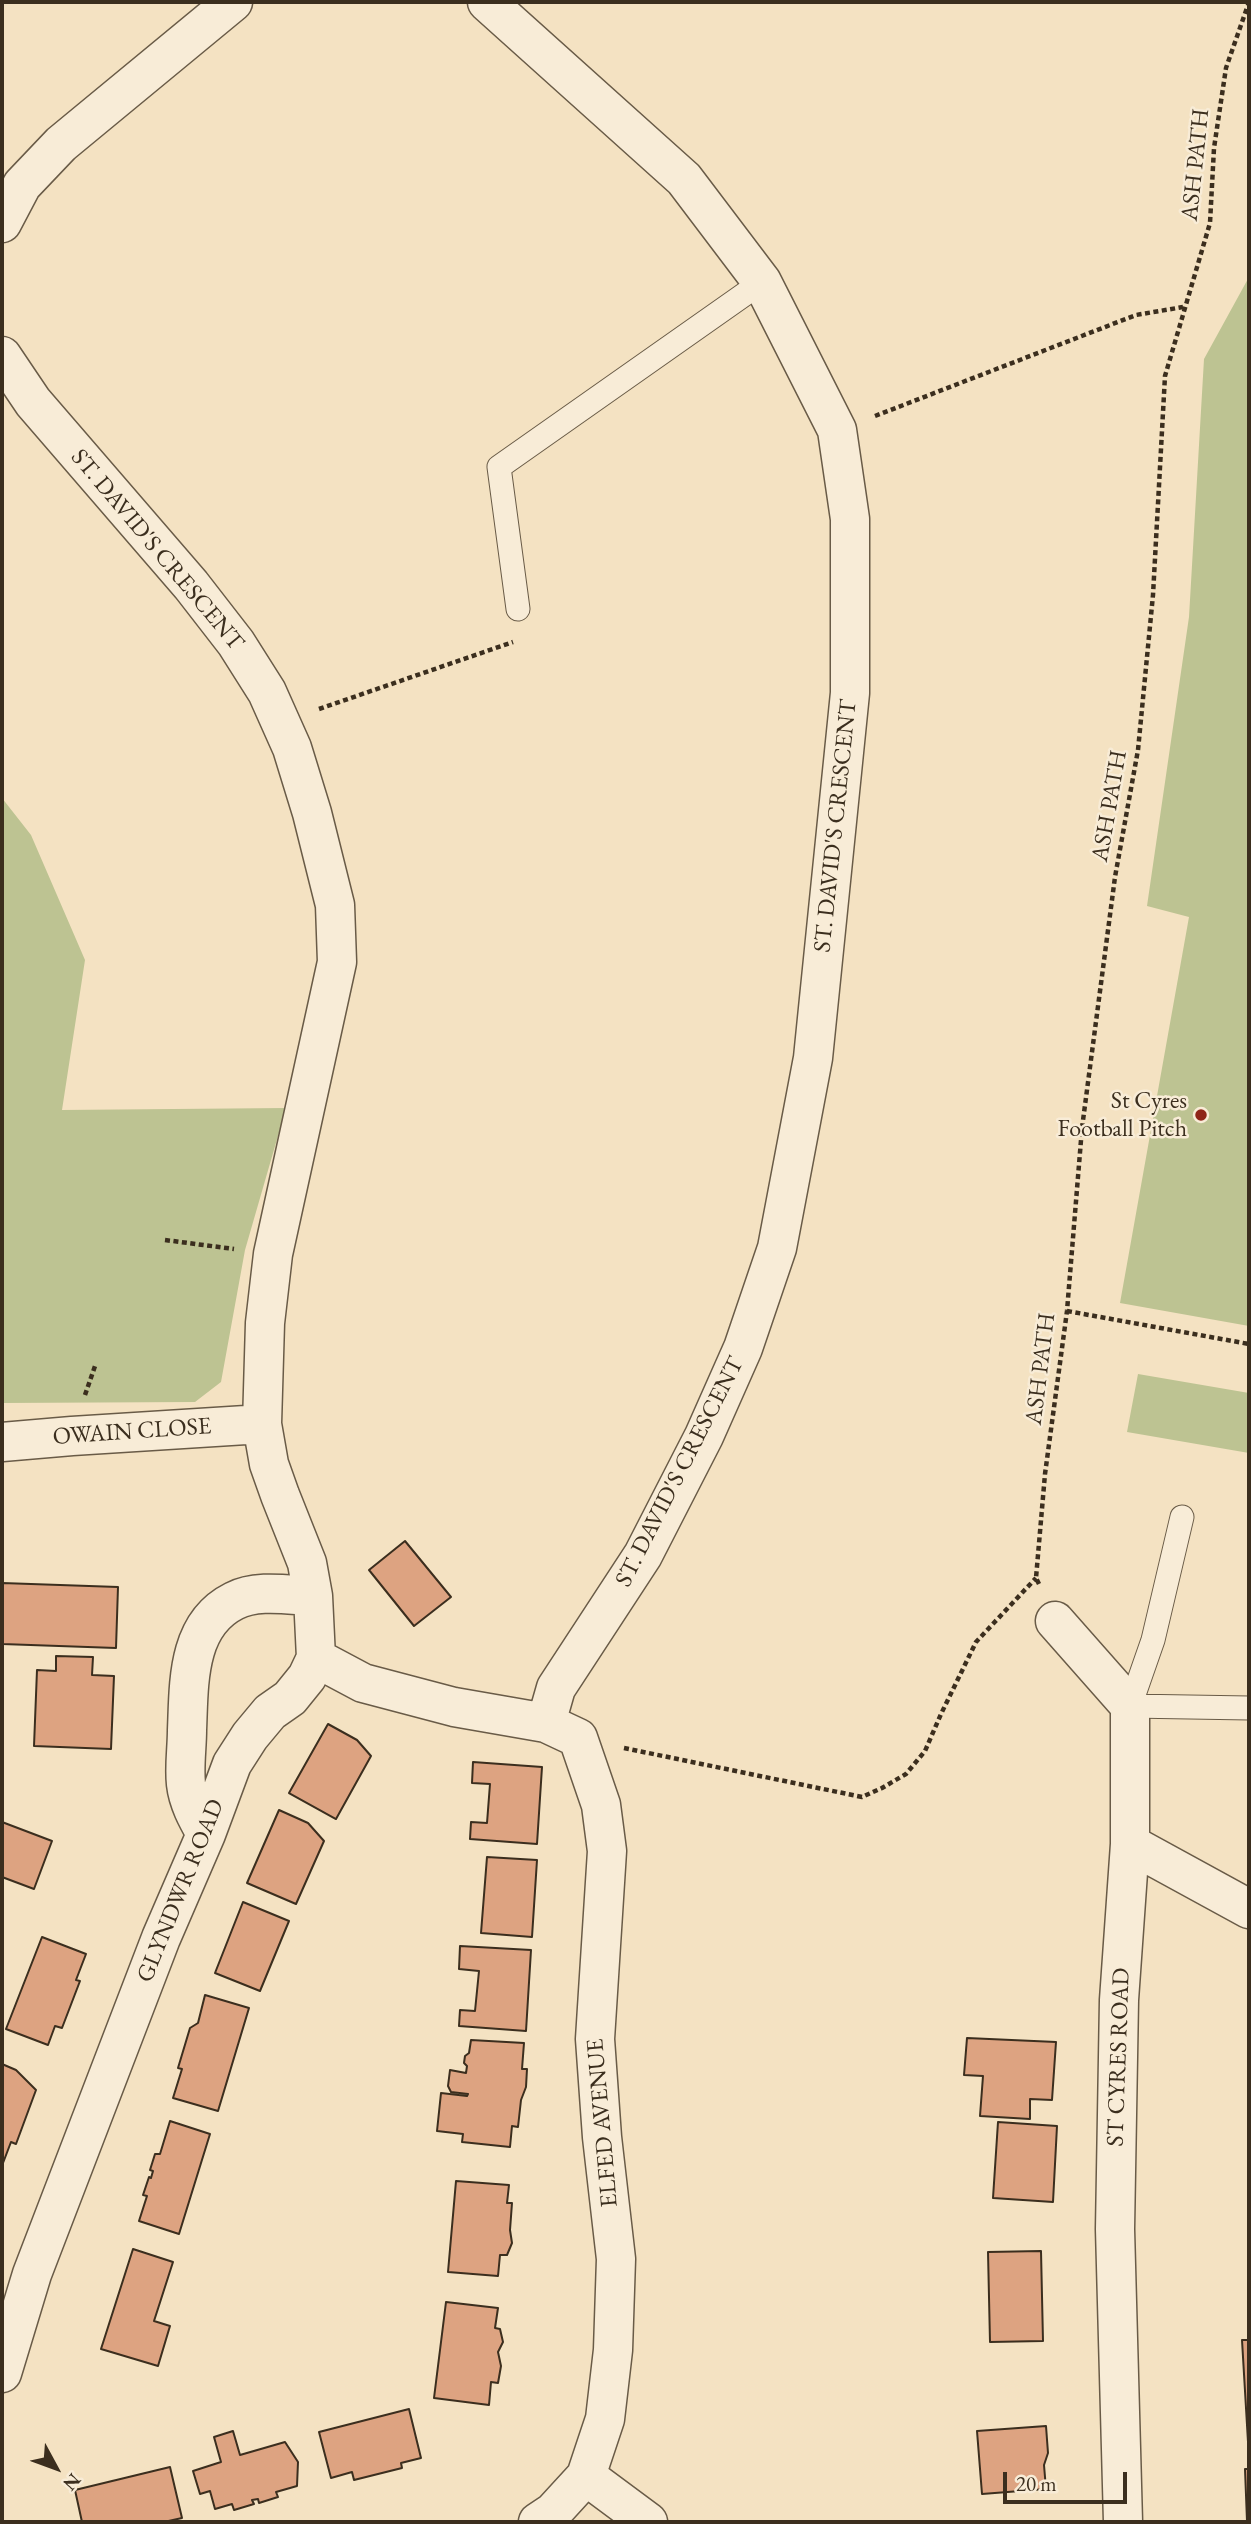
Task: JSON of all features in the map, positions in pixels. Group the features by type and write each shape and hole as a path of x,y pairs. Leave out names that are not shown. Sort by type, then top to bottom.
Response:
{"street":[{"path":"2,223 12,178 61,144 233,2"},
{"name":"ST. DAVID'S CRESCENT","path":"487,2 684,179 762,282 837,430 850,519 850,693 813,1058 777,1248 743,1348 704,1436 643,1555 556,1688 562,1731"},
{"name":"ST. DAVID'S CRESCENT","path":"2,356 33,402 191,585 236,643 267,692 292,748 312,813 335,905 337,962 273,1254 265,1323 262,1424 279,1495 307,1563 313,1596 316,1658"},
{"name":"OWAIN CLOSE","path":"2,1443 262,1424"},
{"path":"206,1834 190,1803 186,1784 190,1671 195,1647 203,1630 216,1614 234,1601 264,1594 313,1596"},
{"path":"1055,1621 1130,1706"},
{"path":"316,1658 363,1683 562,1731"},
{"name":"GLYNDWR ROAD","path":"2,2373 32,2274 160,1938 206,1834 232,1764 270,1712 290,1698 307,1677 316,1658"},
{"name":"ST CYRES ROAD","path":"1123,2522 1115,2229 1119,2000 1130,1844 1130,1706"},
{"name":"ELFED AVENUE","path":"538,2522 553,2512 586,2476 605,2419 613,2350 615,2259 595,2039 607,1851 601,1805 562,1731"},
{"path":"1130,1844 1249,1909"},
{"path":"586,2476 648,2522"}],"lane":[{"path":"518,609 499,467 762,282"},
{"path":"1182,1517 1153,1640 1130,1706 1249,1708"}],"path":[{"name":"ASH PATH","path":"1055,1621 1036,1578 1045,1474 1067,1311 1084,1115 1115,877 1138,750 1153,595 1165,376 1210,223 1214,148 1226,68 1249,2"},
{"path":"837,430 1136,315 1184,307"},
{"path":"281,723 517,640 518,609"},
{"path":"165,1240 273,1254"},
{"path":"1067,1311 1249,1344"},
{"path":"562,1731 862,1797 906,1774 925,1751 976,1643 1036,1578"}],"green space":[{"path":"1249,277 1249,1326 1120,1303 1189,917 1147,906 1189,617 1204,359"},
{"path":"2,798 31,835 85,960 62,1110 286,1108 245,1250 221,1382 195,1402 2,1403"},
{"path":"1138,1374 1249,1393 1249,1453 1127,1432"}],"building":[{"path":"405,1541 451,1597 414,1626 369,1570"},
{"path":"2,1583 118,1587 116,1648 2,1644"},
{"path":"56,1656 93,1657 92,1675 114,1676 111,1749 34,1746 37,1670 56,1671"},
{"path":"328,1724 357,1740 371,1756 336,1819 289,1793"},
{"path":"473,1762 542,1767 537,1844 470,1839 471,1822 487,1823 490,1784 472,1783"},
{"path":"279,1810 308,1823 324,1841 296,1904 247,1883"},
{"path":"2,1822 52,1841 34,1889 2,1877"},
{"path":"487,1857 537,1860 532,1937 481,1933"},
{"path":"243,1902 289,1921 260,1991 215,1973"},
{"path":"42,1937 86,1954 76,1980 80,1981 62,2028 55,2026 48,2045 6,2029"},
{"path":"460,1946 531,1950 526,2031 459,2026 460,2010 475,2011 479,1971 459,1969"},
{"path":"205,1995 249,2008 218,2111 173,2098 182,2069 178,2068 190,2028 198,2023"},
{"path":"967,2038 1056,2042 1052,2100 1030,2099 1030,2119 980,2116 983,2076 964,2075"},
{"path":"471,2040 524,2043 522,2069 527,2069 526,2087 521,2100 518,2127 512,2126 510,2147 462,2142 463,2134 437,2131 441,2093 468,2094 451,2092 448,2086 450,2070 466,2073 465,2056 469,2053"},
{"path":"2,2064 16,2070 36,2090 16,2144 11,2142 3,2163"},
{"path":"170,2121 210,2134 179,2234 139,2221 147,2196 143,2195 153,2171 150,2170 155,2154 160,2154"},
{"path":"998,2122 1057,2126 1053,2202 993,2198"},
{"path":"456,2181 509,2185 507,2203 512,2203 512,2243 507,2255 500,2255 498,2276 448,2272"},
{"path":"133,2249 173,2262 154,2321 170,2326 158,2366 101,2349"},
{"path":"1041,2251 1043,2341 990,2342 988,2252"},
{"path":"446,2302 498,2308 495,2328 500,2329 503,2342 498,2352 501,2366 498,2383 491,2382 489,2405 434,2398"},
{"path":"1242,2340 1249,2340 1249,2442 1248,2442"},
{"path":"409,2409 421,2458 401,2463 402,2468 354,2480 352,2472 331,2478 319,2432"},
{"path":"1046,2426 1046,2489 982,2494 977,2431"},
{"path":"233,2431 240,2455 285,2442 298,2462 297,2486 276,2492 278,2497 259,2503 258,2499 252,2500 254,2504 234,2510 232,2504 215,2509 210,2491 200,2494 193,2471 221,2462 214,2437"},
{"path":"170,2467 182,2518 164,2522 82,2522 75,2490"},
{"path":"1245,2469 1249,2469 1249,2521 1247,2521"}],"place":[{"name":"St Cyres Football Pitch","path":"1201,1115"}]}
